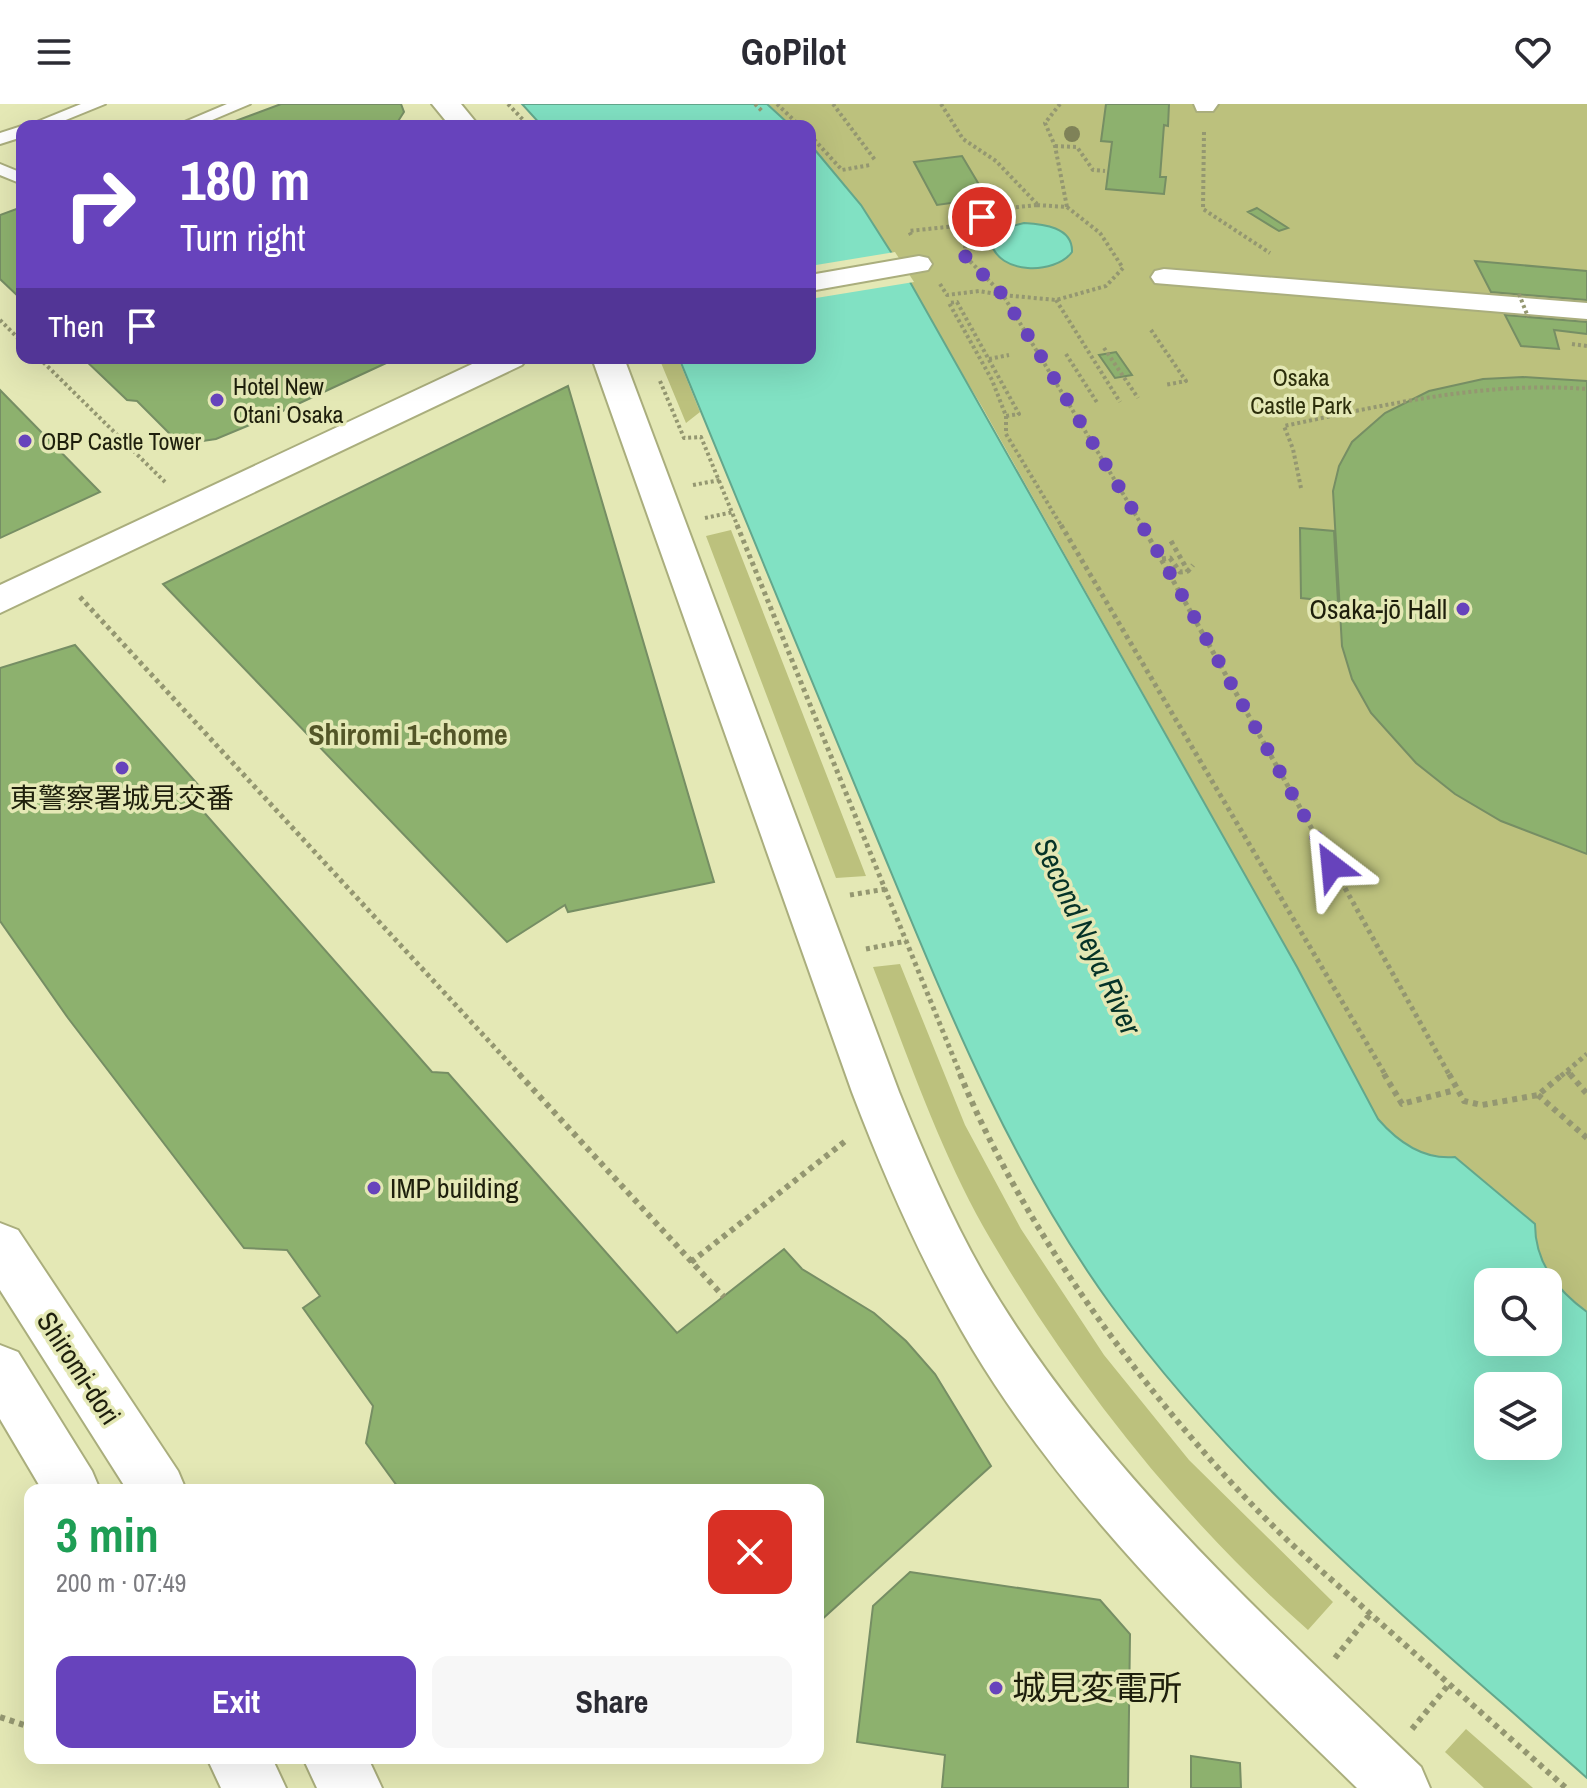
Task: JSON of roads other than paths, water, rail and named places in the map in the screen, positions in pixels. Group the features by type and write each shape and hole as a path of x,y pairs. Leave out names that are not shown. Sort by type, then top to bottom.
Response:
{"street":[{"path":"446,104 460,120"},
{"path":"816,282 927,269"},
{"path":"1164,277 1587,311"},
{"path":"0,600 498,364"},
{"path":"610,364 863,1058 918,1194 991,1333 1043,1408 1154,1544 1400,1788"},
{"name":"Shiromi-dori","path":"0,1246 155,1484"},
{"path":"0,1370 69,1484"},
{"path":"241,1764 256,1788"},
{"path":"337,1764 352,1788"}],"lane":[{"path":"52,120 97,104"},
{"path":"199,120 242,104"}],"water":[{"path":"522,104 767,104 784,120 537,120"},
{"name":"Second Neya River","path":"816,151 861,205 910,282 1297,967 1378,1119 1412,1148 1433,1156 1455,1157 1535,1224 1539,1251 1547,1268 1474,1268 1474,1356 1562,1356 1562,1290 1587,1312 1587,1778 1336,1554 1218,1435 1163,1371 1111,1305 1040,1194 1009,1137 953,1018 681,364 816,364"},
{"path":"1024,223 1056,228 1068,237 1072,252 1064,260 1041,268 1015,266 1004,261 991,242 1001,229"}],"place":[{"name":"Hotel New Otani Osaka","path":"217,400"},
{"name":"OBP Castle Tower","path":"25,441"},
{"name":"Osaka-jō Hall","path":"1463,609"},
{"name":"東警察署城見交番","path":"122,768"},
{"name":"IMP building","path":"374,1188"},
{"name":"城見変電所","path":"996,1688"}],"district":[{"name":"Shiromi 1-chome","path":"408,734"}],"park label":[{"name":"Osaka Castle Park","path":"1301,391"}]}
